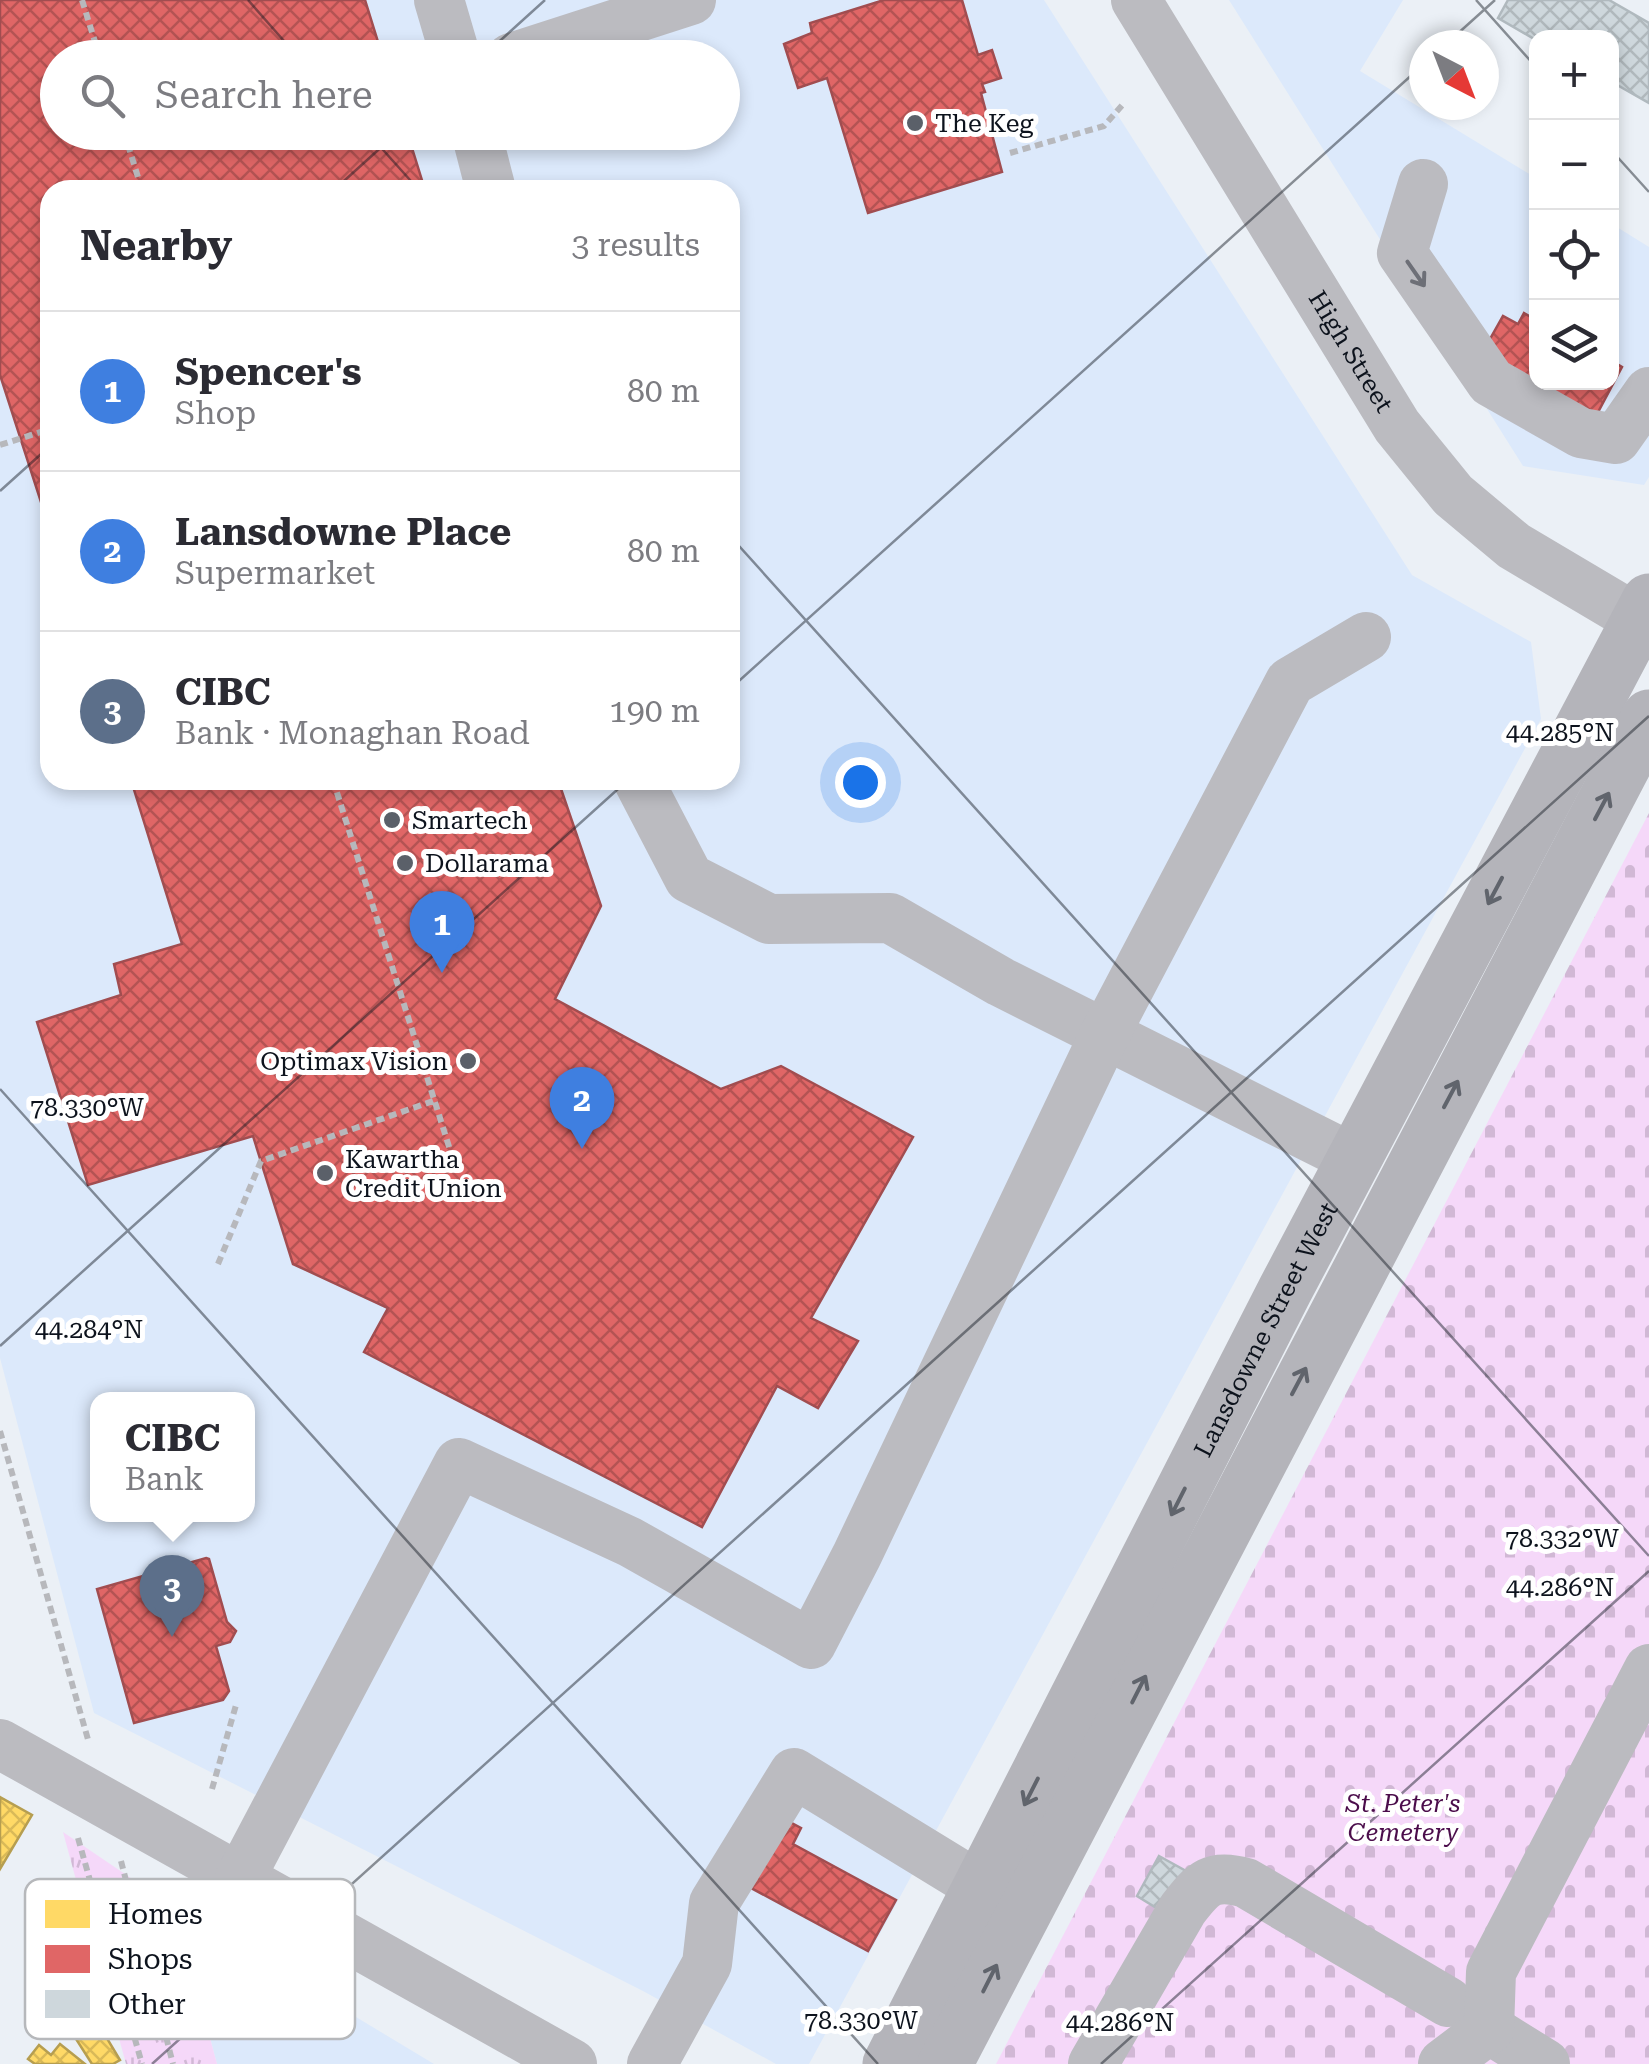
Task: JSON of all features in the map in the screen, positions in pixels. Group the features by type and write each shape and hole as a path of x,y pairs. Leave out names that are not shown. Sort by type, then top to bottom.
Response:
{"main road":[{"name":"Lansdowne Street West","path":"890,2064 1354,1159 1646,615"},
{"name":"Lansdowne Street West","path":"944,2064 1649,717"}],"street":[{"path":"438,0 450,40"},
{"path":"566,40 691,0"},
{"name":"High Street","path":"1136,0 1397,426 1419,454 1453,495 1514,546 1646,615"},
{"path":"481,150 488,180"},
{"path":"1424,184 1402,253 1492,382 1581,433 1616,439 1649,392"},
{"path":"0,1744 240,1878 459,1463 630,1542 811,1644 857,1556 1105,1034 1290,682 1366,637"},
{"path":"643,790 689,878 769,918 890,918 1001,982 1354,1159"},
{"path":"1443,2064 1442,2021 1448,2002 1490,1972 1649,1670"},
{"path":"652,2064 706,1964 714,1903 794,1773 982,1888"},
{"path":"1093,2064 1183,1909 1198,1890 1220,1878 1246,1883 1448,2002"},
{"path":"355,1943 569,2063"},
{"path":"1490,1972 1490,2029"},
{"path":"1443,2064 1490,2029"},
{"path":"1490,2029 1545,2064"}],"path":[{"path":"82,0 94,40"},
{"path":"1010,153 1104,126 1125,102"},
{"path":"130,150 139,180"},
{"path":"0,444 40,432"},
{"path":"336,790 452,1156"},
{"path":"218,1264 261,1161 433,1101"},
{"path":"0,1431 84,1728"},
{"path":"212,1788 236,1705"},
{"path":"76,1832 89,1879"},
{"path":"120,1859 125,1879"},
{"path":"135,2039 142,2064"},
{"path":"167,2039 173,2064"}],"shaded area":[{"path":"0,0 1044,0 1412,575 1531,642 1541,719 809,2064 776,2064 643,1991 94,1713 0,1358"},
{"path":"1229,0 1403,0 1360,71 1409,101 1409,120 1441,120 1529,174 1529,390 1619,390 1619,228 1649,247 1649,477 1644,485 1523,466"},
{"path":"355,2016 434,2064 217,2064 210,2039 355,2039"}],"green space":[{"name":"St. Peter's Cemetery","path":"1649,813 1649,2064 996,2064"},
{"path":"63,1832 132,1879 76,1879"},
{"path":"119,2039 210,2039 217,2064 126,2064"}],"building: Homes":[{"path":"0,1797 32,1815 0,1869"},
{"path":"76,2039 107,2039 120,2060 92,2064"},
{"path":"60,2044 85,2064 35,2064 28,2059 39,2045 51,2055"}],"building: Shops":[{"path":"0,0 365,0 377,40 40,40 40,150 413,150 422,180 40,180 40,499 0,375"},
{"name":"The Keg","path":"884,0 962,0 978,55 992,50 1001,78 982,84 985,92 981,93 1002,172 868,213 827,78 798,88 784,44 812,33 810,23"},
{"path":"1524,313 1529,316 1529,383 1485,348 1503,316 1518,324"},
{"path":"1537,390 1610,390 1588,431"},
{"path":"134,790 561,790 601,906 555,999 721,1089 781,1066 913,1137 811,1318 858,1341 818,1408 777,1386 702,1527 364,1352 388,1308 293,1264 253,1136 88,1185 37,1022 121,995 114,964 182,944"},
{"path":"206,1558 227,1622 236,1631 230,1642 216,1646 229,1691 223,1700 134,1723 97,1589"},
{"path":"775,1814 801,1828 793,1844 896,1900 868,1951 738,1881"}],"building: Other":[{"path":"1508,0 1609,0 1649,23 1649,103 1619,86 1619,30 1529,30 1529,36 1498,18"},
{"path":"1159,1856 1186,1871 1163,1912 1137,1896"}],"place":[{"name":"The Keg","path":"915,123"},
{"name":"Smartech","path":"392,820"},
{"name":"Dollarama","path":"405,863"},
{"name":"Spencer's","path":"442,973"},
{"name":"Optimax Vision","path":"468,1061"},
{"name":"Lansdowne Place","path":"582,1149"},
{"name":"Kawartha Credit Union","path":"325,1173"},
{"name":"CIBC","path":"172,1637"}]}
